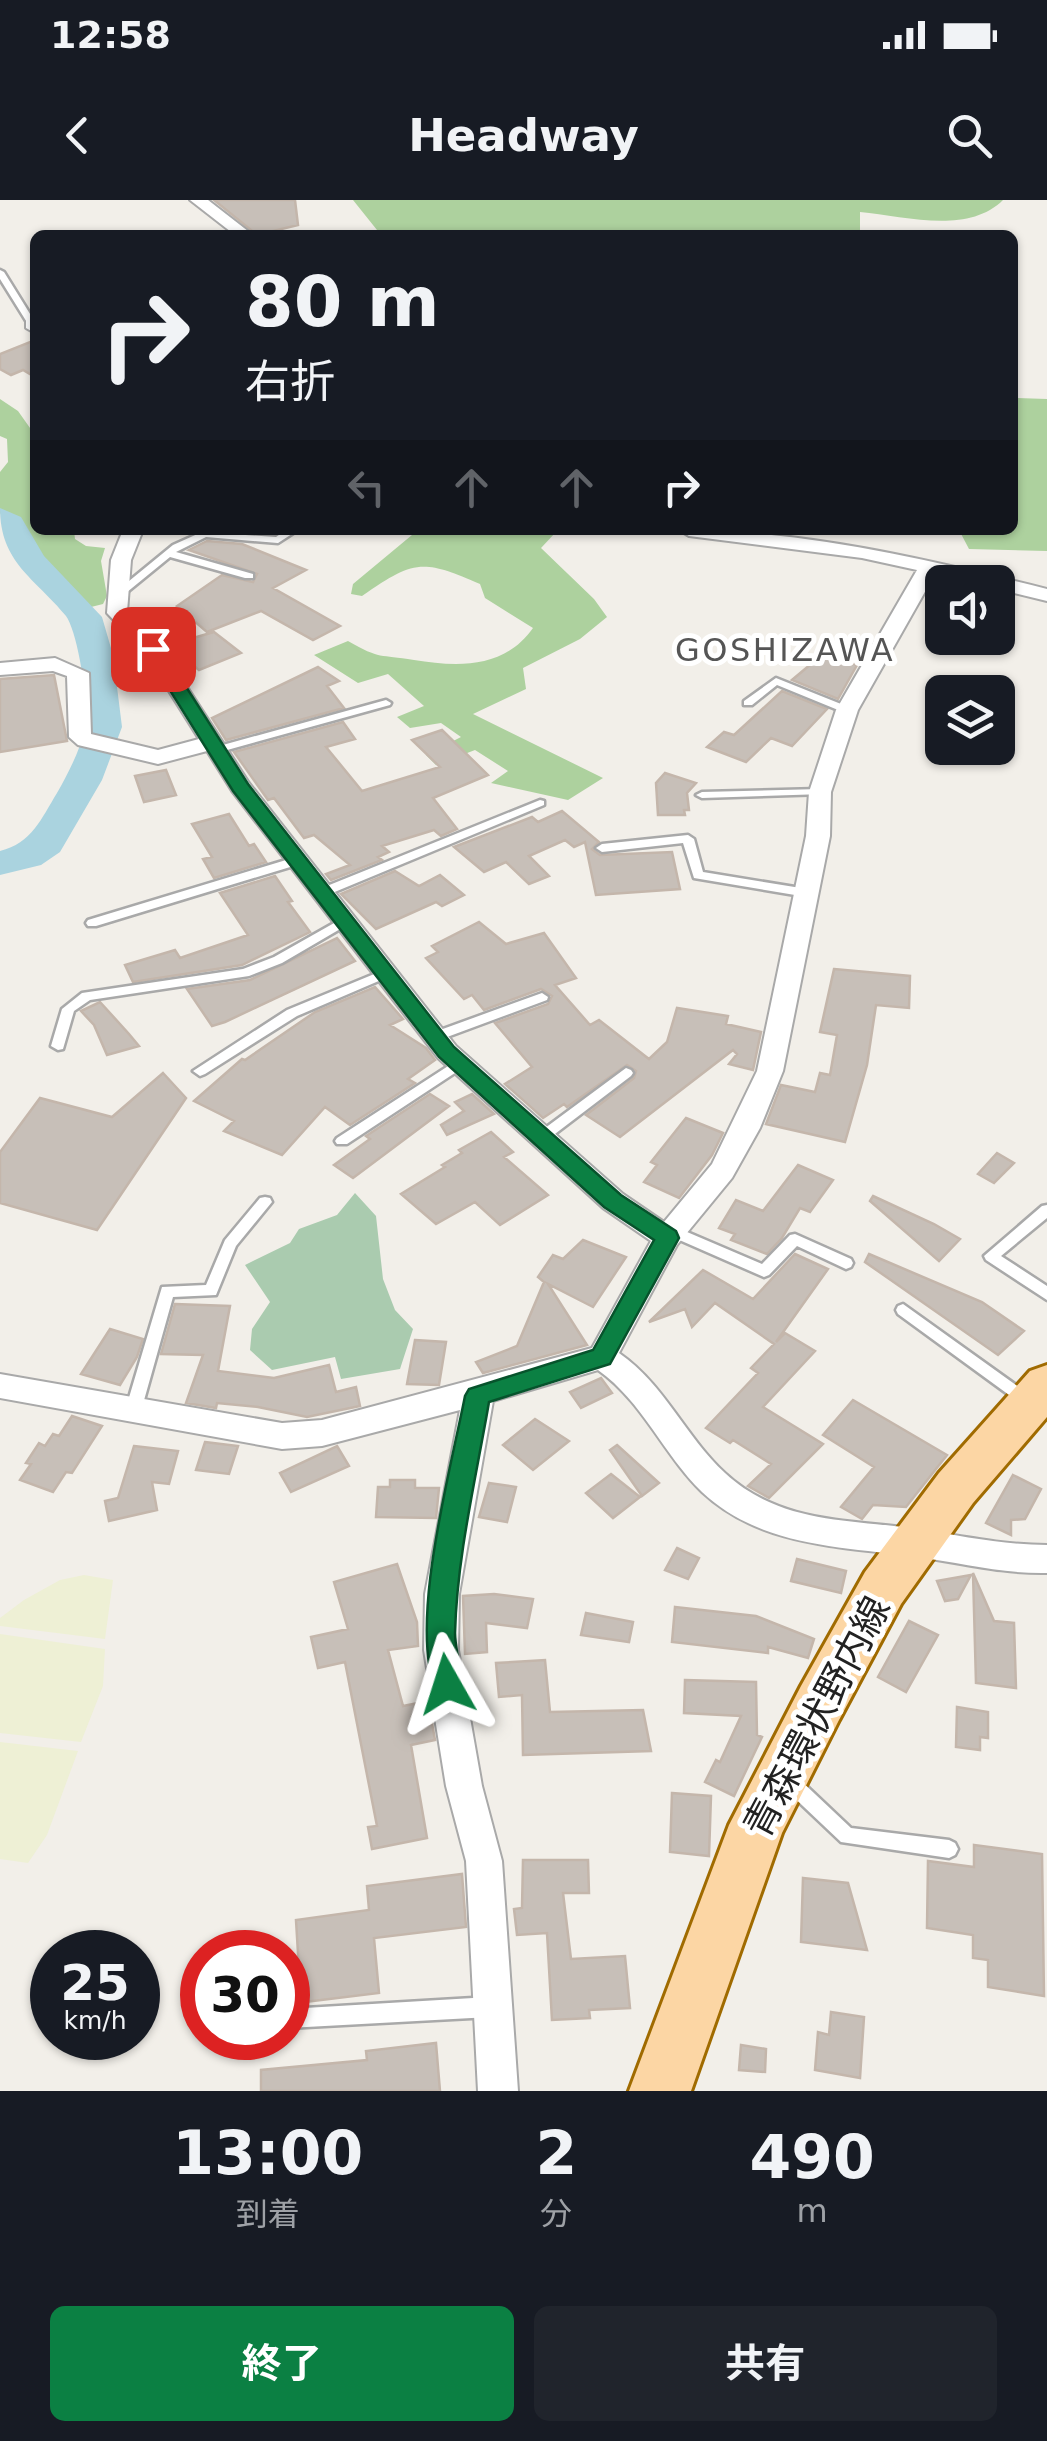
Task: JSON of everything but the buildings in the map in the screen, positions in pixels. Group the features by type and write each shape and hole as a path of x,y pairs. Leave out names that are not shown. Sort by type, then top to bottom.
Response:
{"main road":[{"name":"青森環状野内線","path":"660,2091 729,1897 782,1774 883,1588 956,1488 1038,1393"}],"street":[{"path":"198,200 239,230"},
{"path":"130,535 122,550 117,613 153,649 214,746 321,894 459,1064 613,1201 670,1234"},
{"path":"728,535 862,552 925,565"},
{"path":"0,1386 282,1436 322,1433 478,1396 602,1357 670,1234 722,1171 746,1128 770,1071 818,836 820,792 847,710 925,571"},
{"path":"1015,587 1047,595"},
{"path":"0,668 55,664 78,673 80,738 158,757 214,746"},
{"path":"602,1357 627,1372 649,1394 710,1480 743,1509 780,1526 834,1536 1047,1559"},
{"path":"478,1396 442,1594 441,1650 464,1786 484,1861 498,2091"}],"lane":[{"path":"0,272 30,320"},
{"path":"117,595 169,553 203,535"},
{"path":"217,535 278,540 285,535"},
{"path":"169,553 249,576"},
{"path":"748,703 776,681 847,710"},
{"path":"214,746 386,703"},
{"path":"702,795 820,792"},
{"path":"321,894 540,803"},
{"path":"602,848 688,839 698,875 807,893"},
{"path":"92,923 296,861"},
{"path":"58,1046 68,1009 86,996 245,974 343,922"},
{"path":"200,1071 292,1013 384,974"},
{"path":"434,1037 542,997"},
{"path":"342,1141 459,1064"},
{"path":"542,1137 626,1073"},
{"path":"134,1412 166,1291 211,1290 230,1244 265,1202"},
{"path":"1047,1210 990,1256 1047,1294"},
{"path":"670,1234 764,1271 794,1239 846,1263"},
{"path":"903,1310 1038,1393"},
{"path":"782,1774 847,1836 949,1849"},
{"path":"310,2019 490,2007"}],"green space":[{"path":"353,200 1003,200 989,211 954,220 860,212 860,230 377,230"},
{"path":"1018,398 1047,399 1047,551 969,549 962,535 1018,535"},
{"path":"0,399 18,411 30,428 30,535 75,535 86,546 105,548 101,561 107,596 103,604 91,607 71,591 0,513 0,472 8,462 7,439 0,436"},
{"path":"412,535 553,535 541,548 594,599 607,617 580,639 523,668 526,689 473,714 603,778 568,800 491,783 508,771 475,750 436,765 426,755 461,737 441,723 410,728 397,717 424,706 388,674 358,683 314,655 348,641 380,655 463,664 508,651 533,628 485,598 480,584 444,570 406,570 362,596 351,594 353,584"},
{"path":"355,1193 376,1216 383,1279 395,1310 413,1329 400,1369 341,1379 335,1357 272,1370 250,1350 252,1329 270,1302 245,1265 290,1243 299,1229 337,1215"},
{"path":"84,1575 113,1580 105,1639 0,1626 0,1618 24,1600 60,1580"},
{"path":"0,1634 105,1649 103,1686 81,1742 0,1733"},
{"path":"0,1742 78,1751 47,1835 28,1863 0,1859"}],"waterway":[{"path":"0,518 10,524 31,561 85,617 96,655 104,727 83,780 46,844 27,856 0,863"}],"district":[{"name":"GOSHIZAWA","path":"785,650"}],"route":[{"path":"153,649 240,786 446,1052 613,1201 668,1238 602,1357 525,1378 478,1396 442,1594 441,1650 447,1684"}]}
